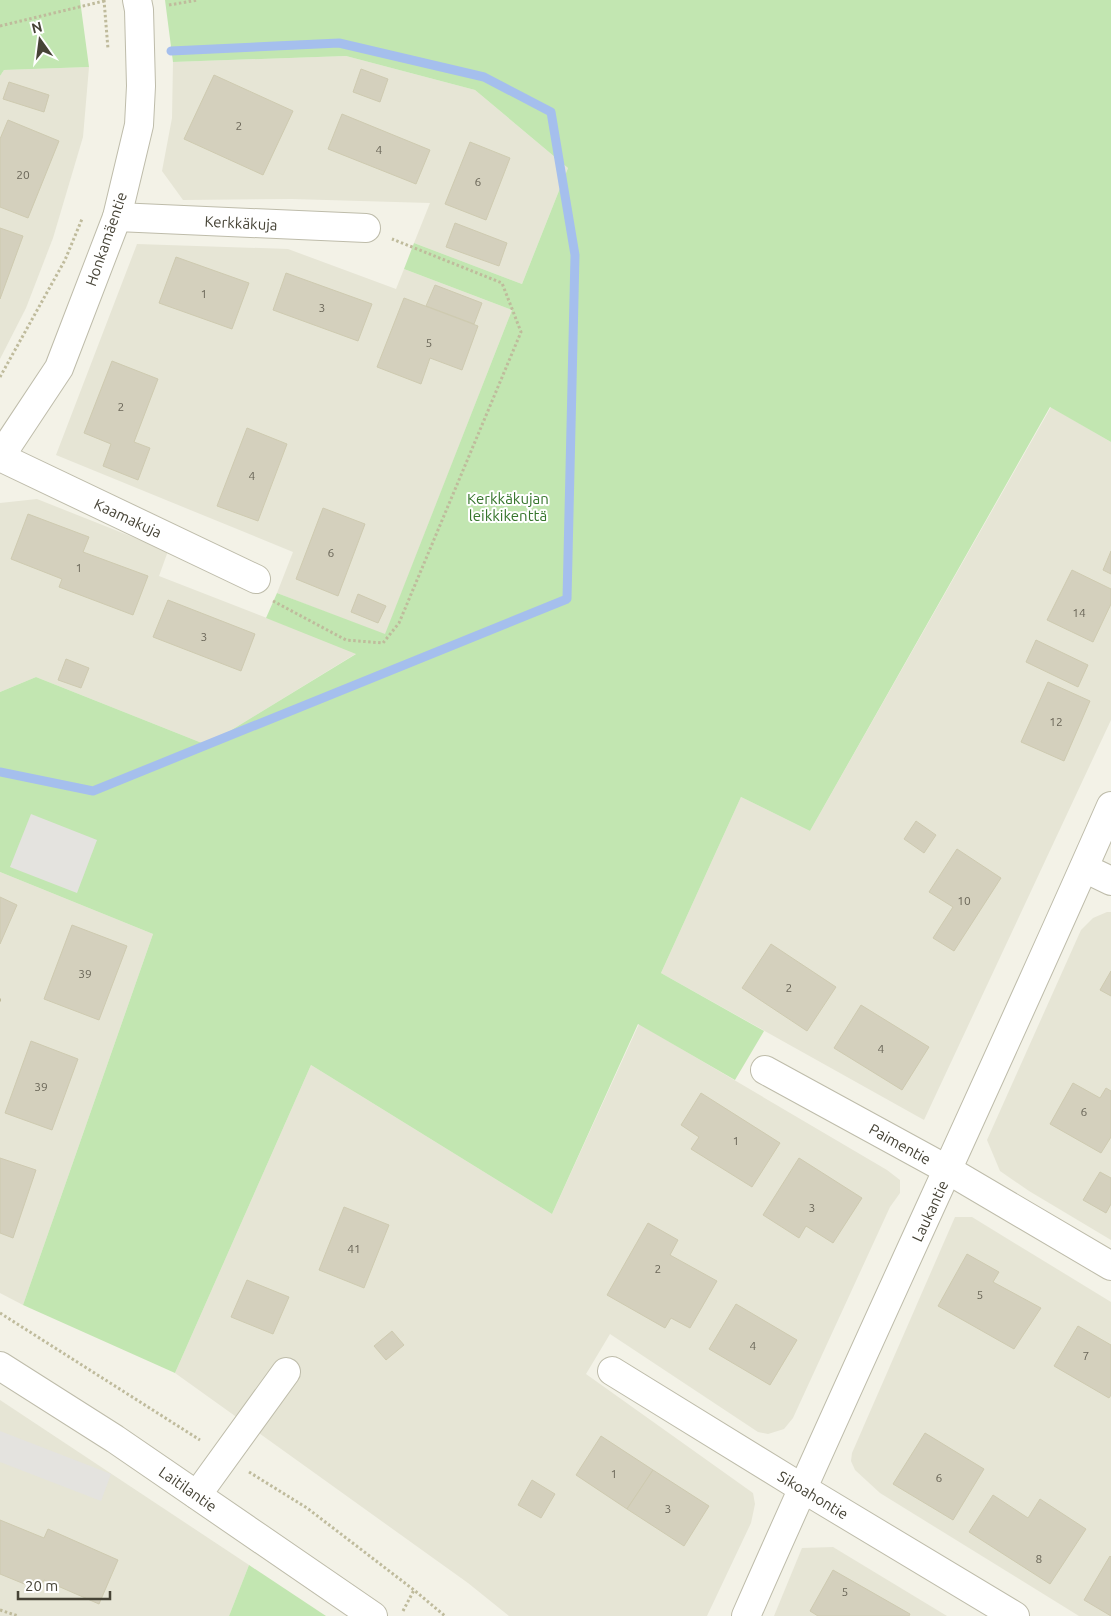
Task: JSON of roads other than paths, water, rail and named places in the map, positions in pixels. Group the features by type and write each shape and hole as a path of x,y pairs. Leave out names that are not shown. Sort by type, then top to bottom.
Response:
{"street":[{"name":"Honkamäentie","path":"0,457 59,368 117,217 139,125 138,5"},
{"name":"Kerkkäkuja","path":"117,217 366,228"},
{"name":"Kaamakuja","path":"0,457 256,579"},
{"name":"Laukantie","path":"746,1616 802,1488 948,1170 1111,806"},
{"path":"1084,868 1111,881"},
{"name":"Paimentie","path":"765,1070 948,1170 1111,1266"},
{"name":"Laitilantie","path":"0,1366 115,1439 373,1616"},
{"name":"Sikoahontie","path":"612,1371 1015,1616"},
{"path":"197,1495 286,1372"}],"waterway":[{"path":"0,772 93,791 567,599 575,255 551,112 484,77 339,43 171,51"}],"park label":[{"name":"Kerkkäkujan leikkikenttä","path":"508,506"}]}
